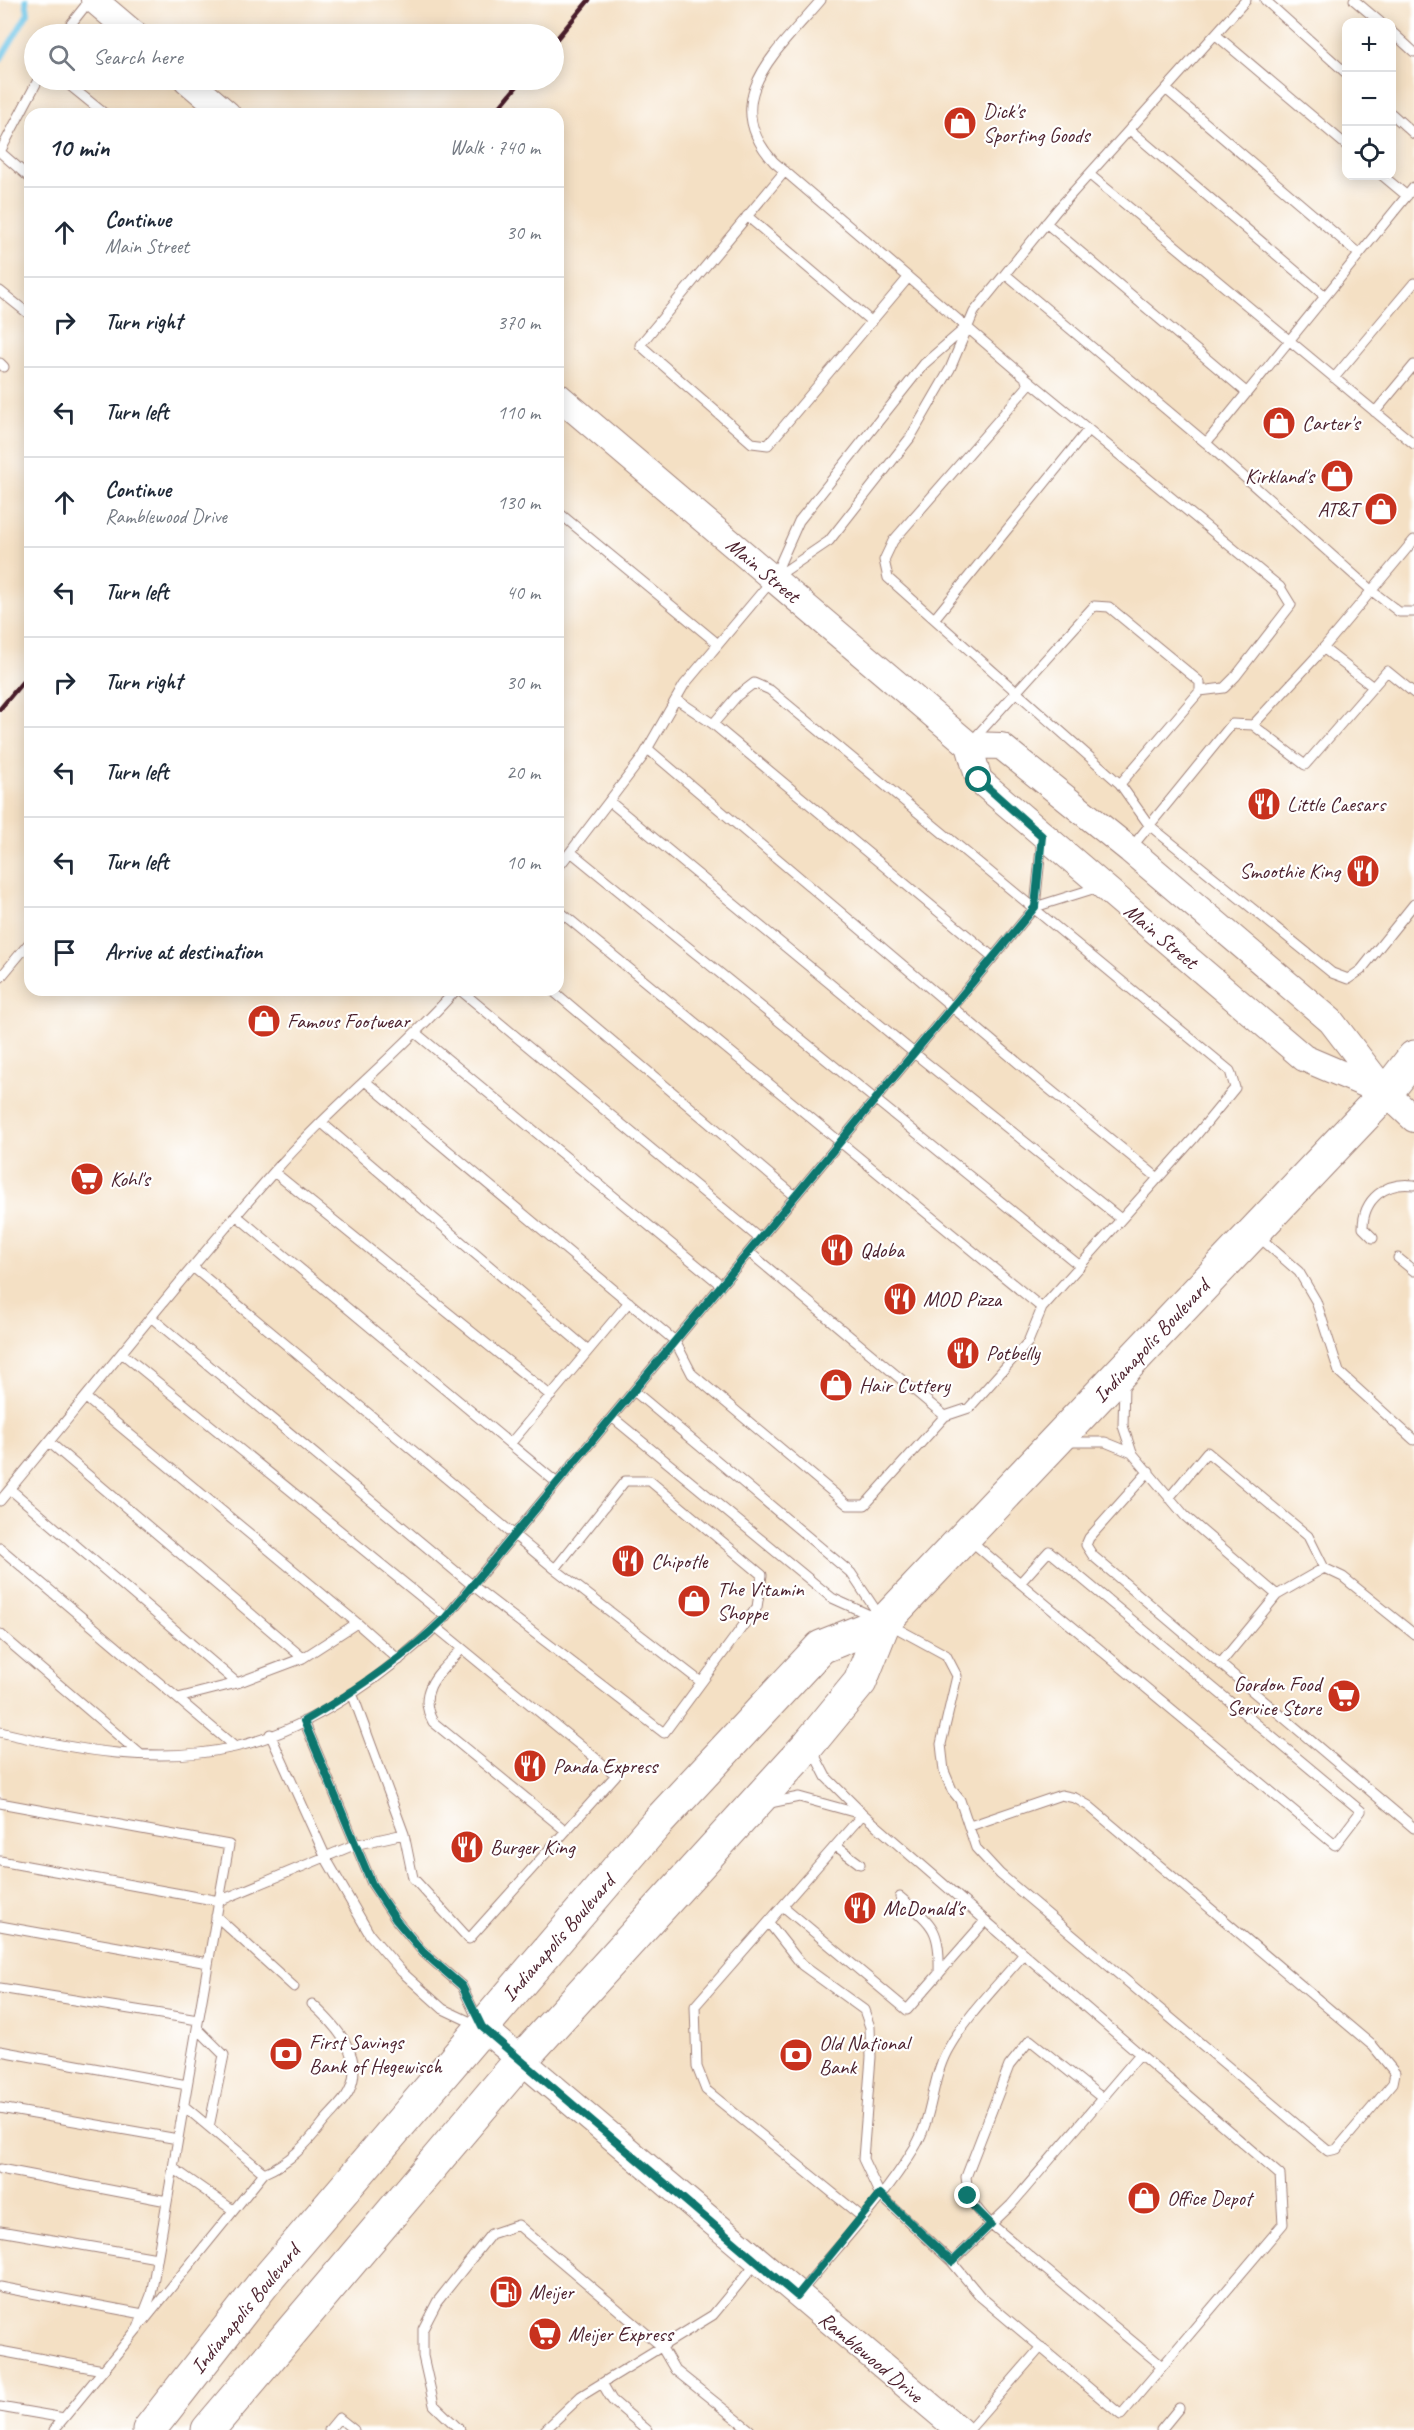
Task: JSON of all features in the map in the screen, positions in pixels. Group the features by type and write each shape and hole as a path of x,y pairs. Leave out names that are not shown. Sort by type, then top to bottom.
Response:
{"highway":[{"name":"Indianapolis Boulevard","path":"208,2430 521,2060 809,1744 860,1682 884,1622 1386,1093 1414,1058"},
{"name":"Indianapolis Boulevard","path":"149,2430 263,2284 656,1824 821,1647 884,1622"}],"street":[{"path":"92,0 122,24"},
{"path":"199,90 220,108"},
{"name":"Main Street","path":"564,401 969,745 979,780 1304,1058 1386,1093"},
{"name":"Main Street","path":"969,745 1001,746 1130,850 1330,1021 1386,1093 1414,1119"},
{"name":"Ramblewood Drive","path":"482,2027 797,2296 959,2430"}],"lane":[{"path":"72,24 92,0"},
{"path":"820,0 764,68 750,97 750,124 761,148 965,327 1280,587 1291,605 1224,688 1200,691"},
{"path":"564,861 648,749 676,699 718,644 773,579 829,541 910,438 950,369 965,327 974,312 1046,223 1246,0"},
{"path":"1264,0 1345,72"},
{"path":"1354,0 1375,18"},
{"path":"1216,35 1342,141"},
{"path":"1396,36 1414,52"},
{"path":"24,173 0,152 33,90"},
{"path":"75,90 98,108"},
{"path":"1167,90 1359,254"},
{"path":"1396,118 1414,134"},
{"path":"1130,130 1325,296"},
{"path":"785,171 640,345 752,443 768,445 909,278"},
{"path":"1090,175 1414,444"},
{"path":"1388,180 1407,196"},
{"path":"1206,442 1414,187"},
{"path":"747,216 872,322"},
{"path":"1046,223 1246,392"},
{"path":"1005,274 1206,442 1372,591 1399,612 1414,612"},
{"path":"1334,378 1414,283"},
{"path":"0,291 24,310"},
{"path":"773,579 799,521 924,364 965,327"},
{"path":"1375,412 1414,365"},
{"path":"1025,377 1028,386 893,541 884,560 888,578 1120,784 1149,825 1332,973 1348,979 1361,970 1414,904"},
{"path":"934,618 1088,430"},
{"path":"564,517 718,644"},
{"path":"1253,725 1323,648 1414,540"},
{"path":"969,745 1094,606 1109,607 1200,682 1200,691 1120,784"},
{"path":"1323,648 1374,687"},
{"path":"1130,850 1232,724 1253,725 1305,765 1388,671 1414,693"},
{"path":"365,1081 675,1341 692,1374 848,1505 865,1505 945,1416 969,1408 1028,1342 1042,1308 1235,1088 1230,1071 1035,907 770,690 754,683 737,696 713,724"},
{"path":"676,699 713,724 993,957"},
{"path":"648,749 1037,1079 1158,1178"},
{"path":"609,801 914,1053 1121,1219"},
{"path":"1035,907 1042,836"},
{"path":"571,852 1080,1266"},
{"path":"0,1732 48,1743 140,1754 174,1755 235,1747 304,1721 352,1693 399,1660 446,1617 1035,907 1102,886"},
{"path":"564,915 1042,1308"},
{"path":"0,978 24,949"},
{"path":"0,1501 274,1172 365,1081 417,1034 452,996"},
{"path":"465,996 760,1239"},
{"path":"559,996 795,1196"},
{"path":"417,1034 721,1285"},
{"path":"322,1123 588,1350"},
{"path":"274,1172 551,1396"},
{"path":"1373,1238 1363,1228 1363,1215 1374,1196 1397,1183 1414,1185"},
{"path":"237,1216 557,1483"},
{"path":"1254,1233 1299,1272 1316,1301 1339,1372 1414,1440"},
{"path":"749,1252 945,1416"},
{"path":"1398,1258 1414,1271"},
{"path":"194,1268 555,1569 701,1682"},
{"path":"510,1444 628,1302"},
{"path":"152,1318 472,1585 664,1733 757,1607 762,1575 650,1481 625,1481 555,1569"},
{"path":"123,1354 446,1617"},
{"path":"1126,1368 1122,1400 1123,1426 1132,1453"},
{"path":"633,1391 851,1573 884,1622"},
{"path":"86,1398 399,1660"},
{"path":"612,1417 832,1598 946,1655 957,1676 941,1744 944,1771 952,1790 960,1800 976,1848 1000,1874 1328,2151 1337,2149 1393,2083 1395,2073 1373,2046 1089,1806 1075,1798 1061,1795 970,1826"},
{"path":"1054,1444 1080,1440 1105,1442 1132,1453 1185,1516 1277,1596"},
{"path":"49,1442 303,1658"},
{"path":"1169,1498 1207,1452 1308,1536 1324,1568 1343,1576 1414,1634"},
{"path":"1149,1471 1086,1545 1093,1556 1414,1828"},
{"path":"10,1489 237,1683"},
{"path":"966,1537 1020,1583 1335,1845 1361,1811 1049,1551 1020,1583"},
{"path":"0,1548 235,1747"},
{"path":"1220,1664 1277,1596 1324,1568"},
{"path":"178,1698 237,1683 303,1658 357,1623"},
{"path":"352,1693 404,1834 413,1878 469,1939 616,1775 436,1627"},
{"path":"0,1634 140,1754"},
{"path":"462,1648 435,1677 427,1694 425,1708 433,1722 566,1831"},
{"path":"304,1721 372,1884 396,1920 423,1952 462,1986 482,2027"},
{"path":"270,1734 326,1856 365,1926 402,1972 443,2010 482,2027"},
{"path":"769,1923 802,1965 864,2010 870,2027 871,2056 863,2159 880,2194 952,2262 981,2297 1121,2415 1283,2224 1280,2175 863,1814 826,1777 809,1744"},
{"path":"753,1807 799,1797 863,1814"},
{"path":"0,1803 229,1845 151,2295 138,2328"},
{"path":"862,2217 706,2090 697,2067 694,2006 863,1814"},
{"path":"0,1861 219,1901 354,1845 404,1834"},
{"path":"836,1846 860,1864"},
{"path":"900,1896 936,1931 940,1952 939,1974"},
{"path":"784,1906 907,2010 986,1921"},
{"path":"216,1916 294,1987"},
{"path":"0,1926 208,1963"},
{"path":"797,2296 862,2217 916,2145 929,2111 935,2081 948,2050 975,2011 1024,1954"},
{"path":"0,1988 198,2024 224,2055 209,2127"},
{"path":"54,2430 264,2173 284,2165 311,2138 349,2091 355,2072 349,2046 331,2020 312,2004"},
{"path":"1102,2098 1030,2040 1009,2066 966,2177 970,2201 991,2224 1162,2366"},
{"path":"0,2051 187,2085"},
{"path":"952,2262 1011,2205 1140,2054"},
{"path":"184,2106 264,2173"},
{"path":"0,2108 178,2139"},
{"path":"173,2168 233,2210"},
{"path":"0,2169 167,2200"},
{"path":"460,2430 434,2404 423,2355 423,2329 437,2302 491,2234 518,2225 661,2346 675,2370 750,2430"},
{"path":"0,2231 157,2258"},
{"path":"548,2429 581,2396 713,2315 757,2262"},
{"path":"0,2287 143,2314"},
{"path":"969,2430 1041,2347"},
{"path":"0,2351 103,2370"},
{"path":"602,2383 612,2400 647,2430"},
{"path":"0,2407 64,2418"},
{"path":"1161,2430 1179,2408"},
{"path":"329,2430 339,2418 354,2430"}],"waterway":[{"path":"0,60 28,13 26,0"}],"railway":[{"path":"564,30 589,0"},
{"path":"499,108 514,90"},
{"path":"0,709 24,680"}],"place":[{"name":"Dick's Sporting Goods","path":"960,123"},
{"name":"Carter's","path":"1279,423"},
{"name":"Kirkland's","path":"1337,476"},
{"name":"AT&T","path":"1381,509"},
{"name":"Little Caesars","path":"1264,804"},
{"name":"Smoothie King","path":"1363,871"},
{"name":"Famous Footwear","path":"264,1021"},
{"name":"Kohl's","path":"87,1179"},
{"name":"Qdoba","path":"837,1250"},
{"name":"MOD Pizza","path":"900,1299"},
{"name":"Potbelly","path":"963,1353"},
{"name":"Hair Cuttery","path":"836,1385"},
{"name":"Chipotle","path":"628,1561"},
{"name":"The Vitamin Shoppe","path":"694,1601"},
{"name":"Gordon Food Service Store","path":"1344,1696"},
{"name":"Panda Express","path":"530,1766"},
{"name":"Burger King","path":"467,1847"},
{"name":"McDonald's","path":"860,1908"},
{"name":"First Savings Bank of Hegewisch","path":"286,2054"},
{"name":"Old National Bank","path":"796,2055"},
{"name":"Office Depot","path":"1144,2198"},
{"name":"Meijer","path":"506,2292"},
{"name":"Meijer Express","path":"545,2334"}],"route":[{"path":"968,2196 973,2206 991,2224 952,2262 880,2194 797,2296 482,2027 462,1986 423,1952 396,1920 372,1884 304,1721 358,1689 409,1653 446,1617 1035,907 1042,836 979,780"}]}
